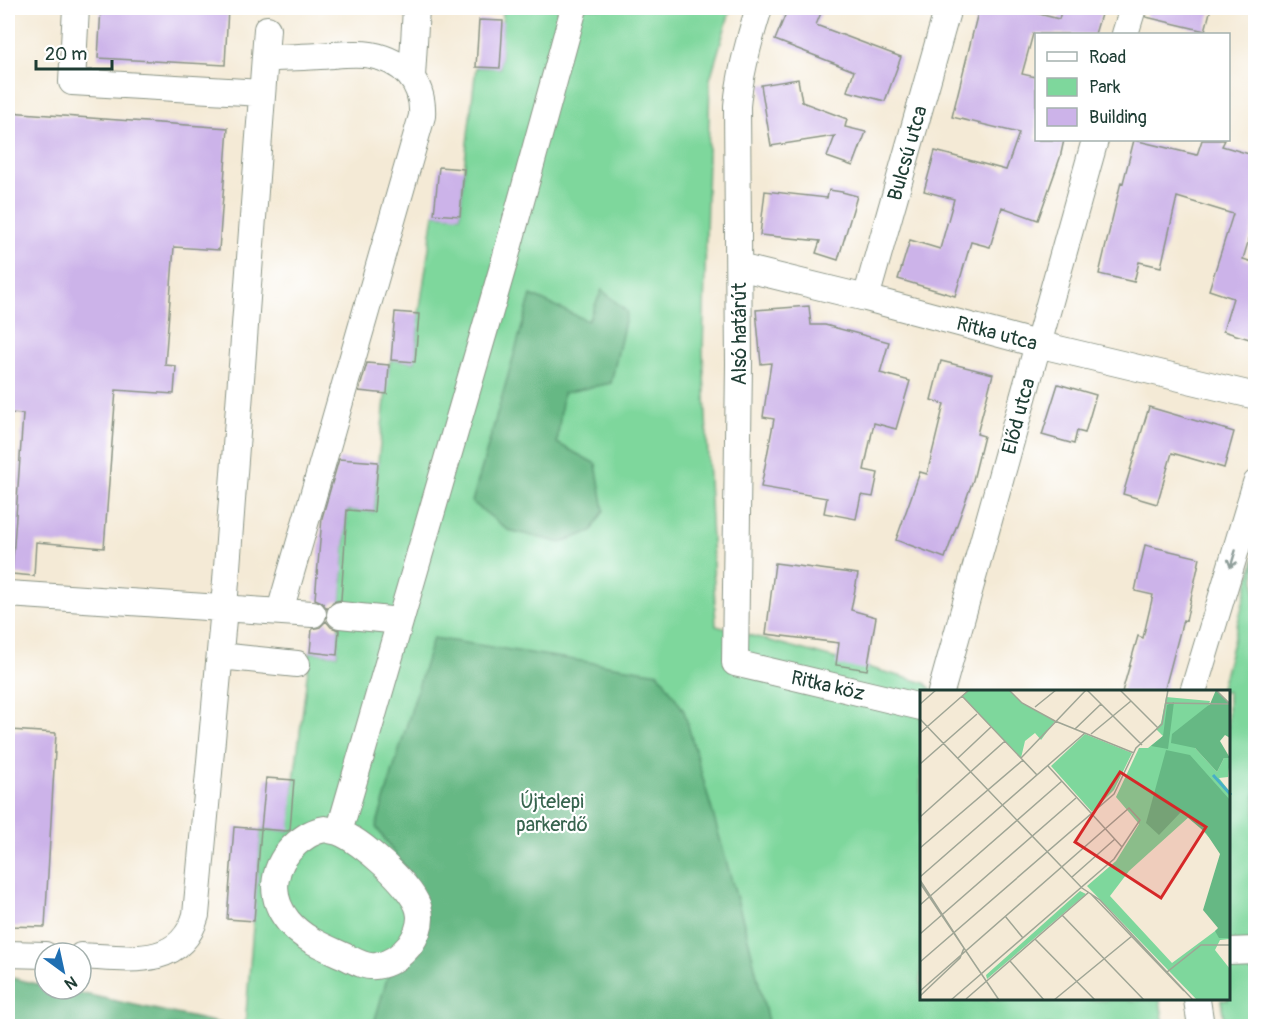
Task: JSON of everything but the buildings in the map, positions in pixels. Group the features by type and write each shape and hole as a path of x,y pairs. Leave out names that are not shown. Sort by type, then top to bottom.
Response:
{"street":[{"path":"76,8 72,82 262,93"},
{"path":"412,77 416,8"},
{"path":"339,832 504,263 574,8"},
{"name":"Alsó határút","path":"735,663 739,267 737,106 739,81 759,8"},
{"name":"Bulcsú utca","path":"866,298 948,8"},
{"path":"1125,33 1133,8"},
{"path":"93,956 152,957 179,945 193,926 197,904 224,608 267,28"},
{"path":"265,58 369,54 388,59 412,77 423,104 422,116 280,611"},
{"name":"Előd utca","path":"942,690 1095,141"},
{"name":"Ritka utca","path":"739,267 1037,344 1256,396"},
{"path":"1194,690 1256,483"},
{"path":"8,594 314,614"},
{"path":"340,615 400,621"},
{"path":"220,656 297,664"},
{"name":"Ritka köz","path":"735,663 920,707"},
{"path":"325,829 339,832 361,846 393,873 413,895 420,912 420,921 414,939 401,954 385,964 369,967 320,945 295,928 279,906 276,874 279,865 292,848 309,833 325,829"},
{"path":"1230,951 1256,950"},
{"path":"8,954 33,955"},
{"path":"1197,1001 1201,1026"}],"green space":[{"path":"503,8 731,8 710,79 703,352 716,626 925,683 932,690 920,690 920,1001 1160,1001 1164,1026 245,1026 261,829 289,831 310,652 337,655 347,510 374,512 389,365 391,360 415,362 419,314 434,214 460,216 476,67 500,68"},
{"path":"602,290 627,312 611,383 563,393 557,443 596,464 604,510 592,531 561,543 508,530 472,502 531,295 588,321"},
{"path":"1255,556 1255,1026 1225,1026 1221,1001 1230,1001 1230,690 1221,690"},
{"name":"Újtelepi parkerdő","path":"433,638 659,673 684,711 749,942 769,1026 365,1026 374,1023 389,972 416,953 414,881 376,827"},
{"path":"8,977 33,983 33,1001 93,1001 93,996 232,1026 8,1026"}]}
